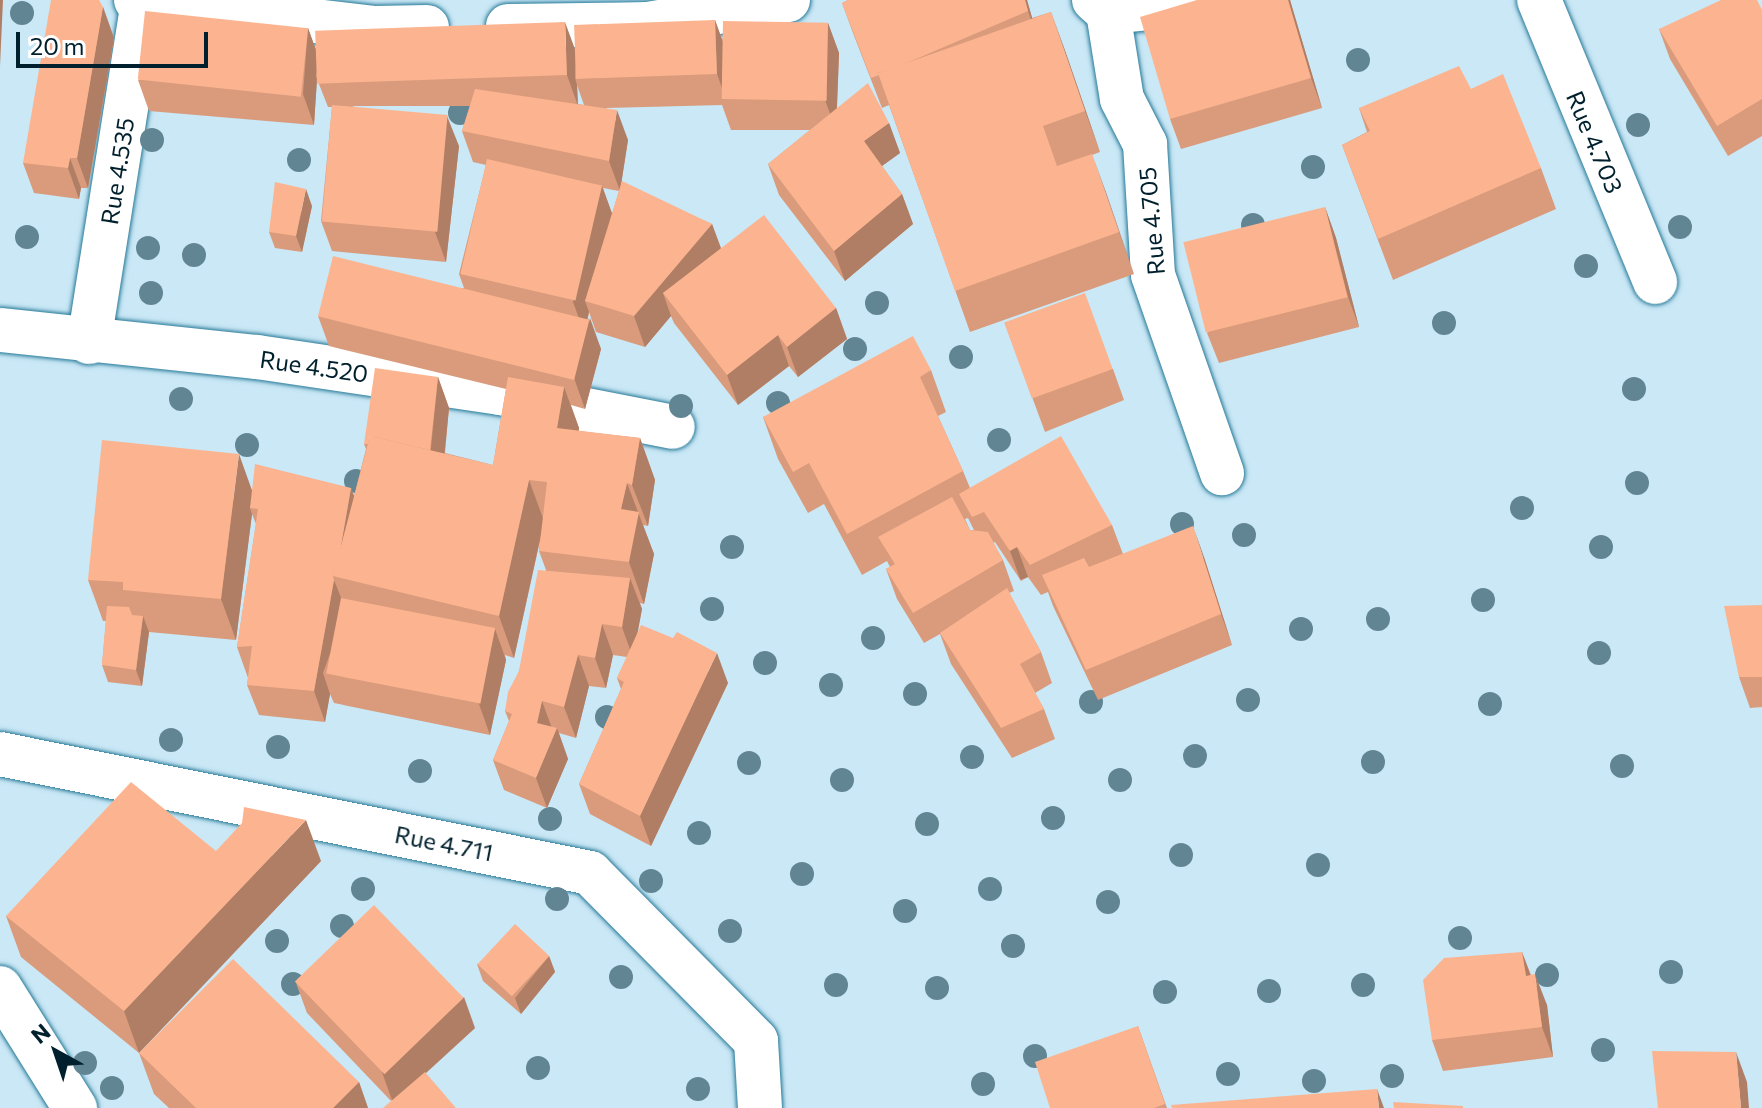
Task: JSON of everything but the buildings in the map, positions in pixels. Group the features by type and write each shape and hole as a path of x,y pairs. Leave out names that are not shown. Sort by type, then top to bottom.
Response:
{"street":[{"path":"136,0 375,28 648,24 788,0"},
{"name":"Rue 4.535","path":"89,342 144,0"},
{"path":"1101,6 1231,0"},
{"name":"Rue 4.703","path":"1539,0 1655,282"},
{"name":"Rue 4.705","path":"1101,6 1122,99 1145,144 1153,275 1222,473"},
{"name":"Rue 4.520","path":"0,330 272,360 500,393 673,427"},
{"name":"Rue 4.711","path":"0,754 590,873 756,1041 760,1108"},
{"path":"0,988 75,1108"}]}
